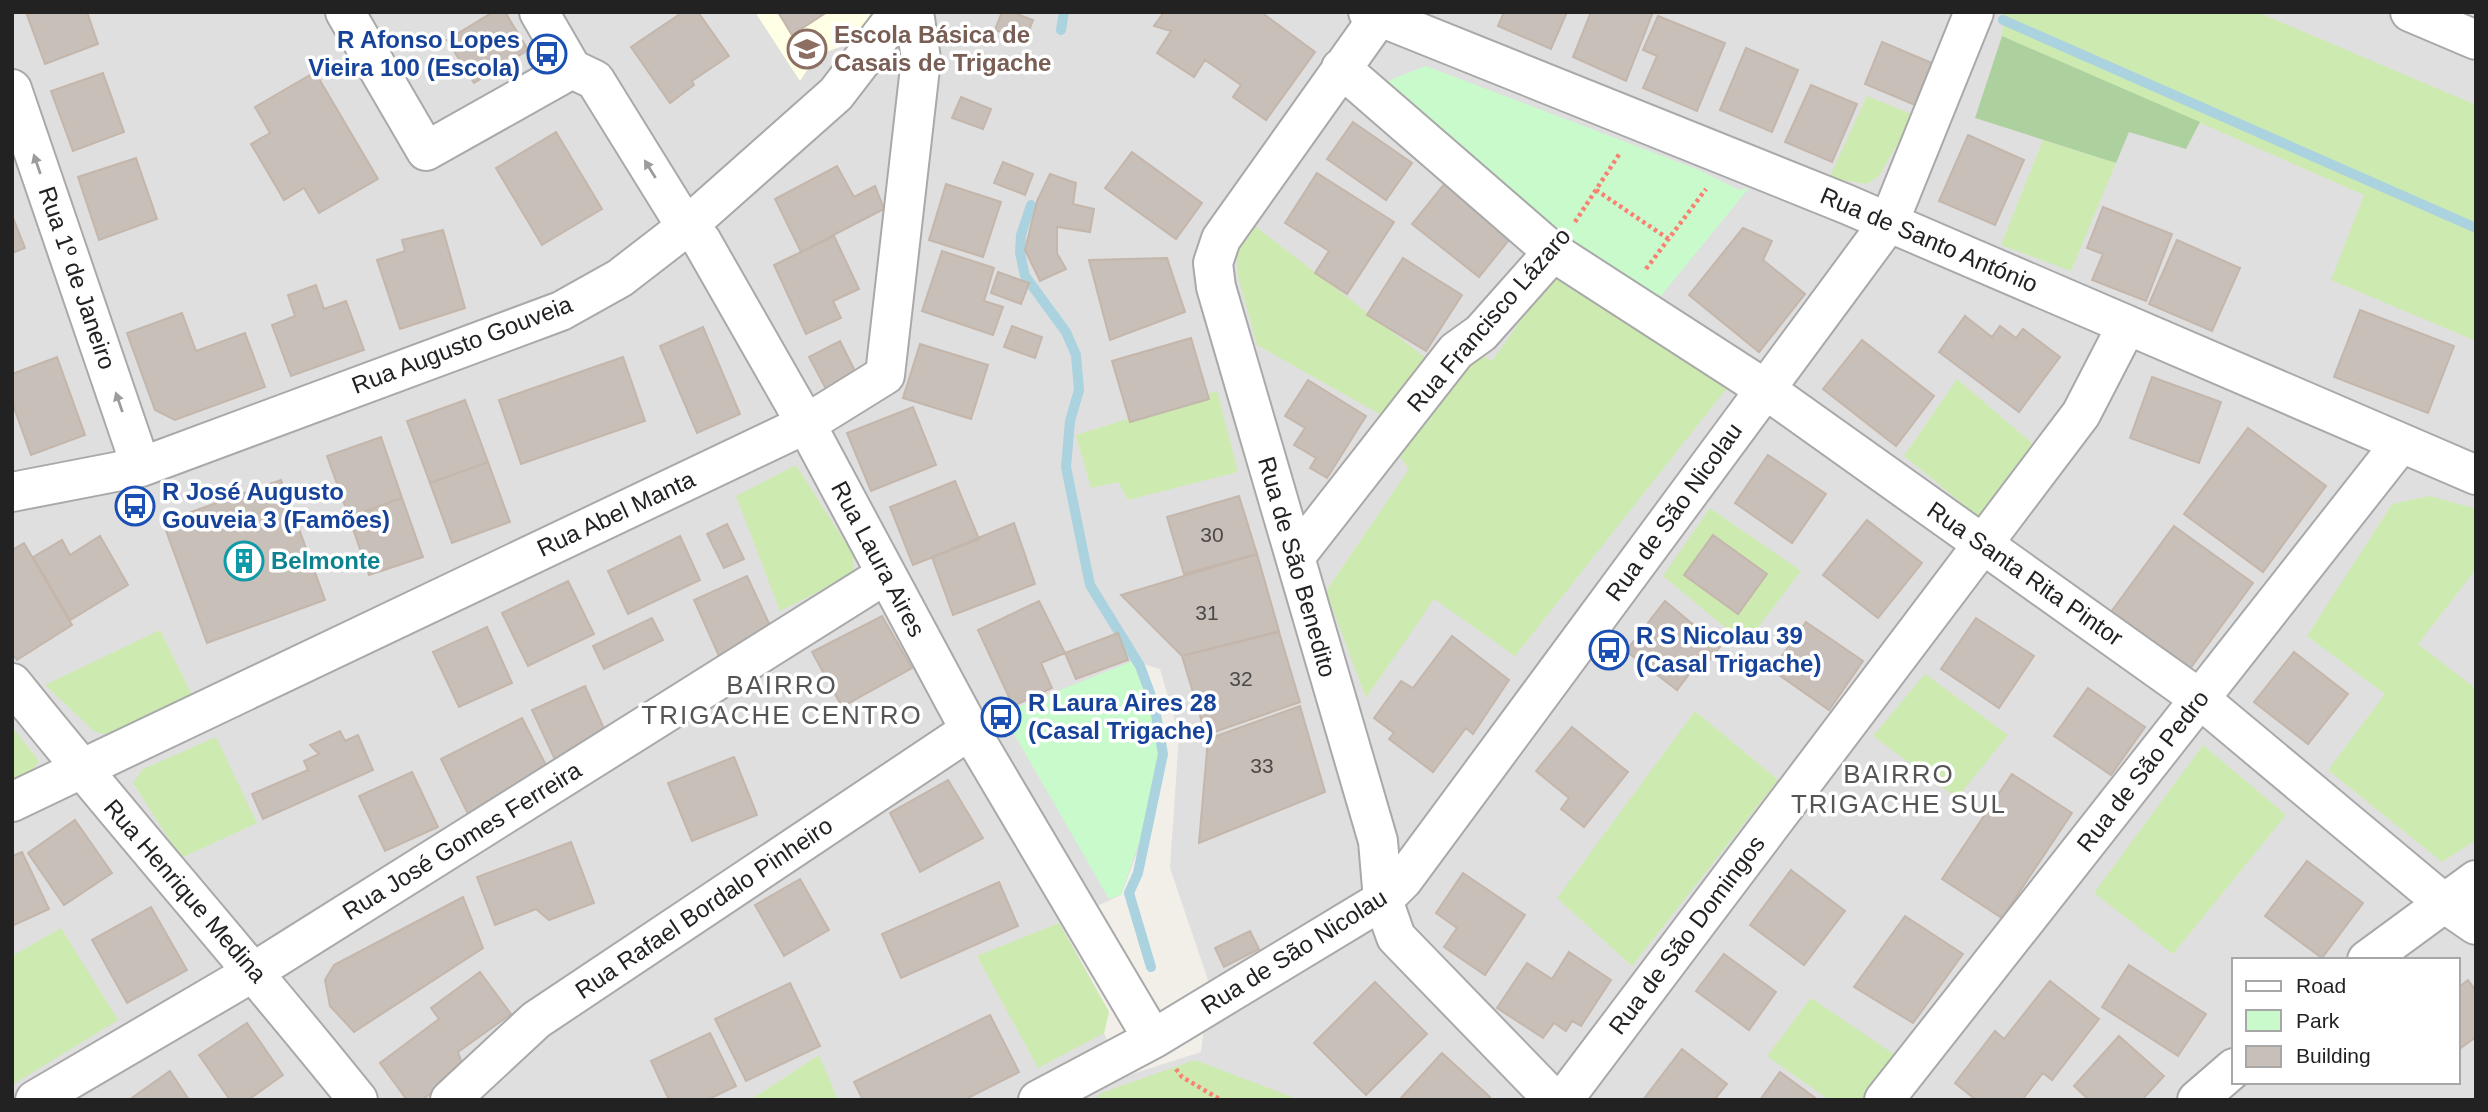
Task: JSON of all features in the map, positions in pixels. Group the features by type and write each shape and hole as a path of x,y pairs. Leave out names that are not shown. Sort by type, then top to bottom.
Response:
{"street":[{"path":"345,12 426,151 572,69 539,12"},
{"name":"Rua Augusto Gouveia","path":"12,492 141,467 561,311 620,278 686,227 836,94 899,12"},
{"name":"Rua Abel Manta","path":"12,802 806,424 885,375 921,59 914,12"},
{"path":"2410,12 2474,34"},
{"name":"Rua de São Nicolau","path":"1038,1100 1153,1039 1383,900 1411,870 1889,222 1974,13"},
{"name":"Rua de Santo António","path":"1373,15 1641,120 1889,222 2476,475"},
{"name":"Rua de São Benedito","path":"1373,15 1341,68 1221,239 1213,263 1216,287 1378,841 1383,900 1396,937 1554,1100"},
{"name":"Rua Santa Rita Pintor","path":"1341,68 1553,252 1765,389 2200,699 2444,903 2476,925"},
{"name":"Rua Laura Aires","path":"572,69 595,80 686,227 701,240 806,424 970,730 1153,1039"},
{"name":"Rua 1º de Janeiro","path":"15,105 141,467"},
{"name":"Rua Francisco Lázaro","path":"1295,557 1456,351 1481,333 1553,252"},
{"name":"Rua de São Domingos","path":"1563,1100 2081,414 2127,325"},
{"name":"Rua de São Pedro","path":"1884,1100 2401,443"},
{"name":"Rua José Gomes Ferreira","path":"35,1100 255,971 885,575"},
{"name":"Rua Henrique Medina","path":"12,683 80,769 255,971 358,1100"},
{"name":"Rua Rafael Bordalo Pinheiro","path":"450,1100 536,1020 970,730"},
{"path":"2370,958 2476,880"},
{"path":"2196,1100 2232,1070"}],"path":[{"name":"Rua Francisco Lázaro","path":"1553,252 1597,190 1625,144"},
{"path":"1623,297 1670,240 1707,188"},
{"path":"1597,190 1670,240"},
{"path":"1153,1039 1182,1077 1221,1100"}],"shaded area":[{"path":"12,12 2476,12 2476,1100 12,1100","holes":["1134,661 1160,669 1179,735 1170,868 1209,983 1201,1052 1123,1077 1104,1033 1109,1012 1060,923 1121,895 1140,845 1151,802 1160,743 1149,698"]},
{"name":"Escola Básica de Casais de Trigache","path":"755,12 872,12 852,43 817,55 800,81"}],"green space":[{"path":"2004,12 2257,12 2476,105 2476,341 2331,280 2364,195 2002,36"},
{"path":"2002,36 2200,122 2186,149 2129,132 2116,163 1975,118"},
{"path":"1426,66 1699,170 1739,190 1749,188 1647,313 1373,98 1390,80"},
{"path":"1867,96 1914,115 1879,176 1867,184 1829,178"},
{"path":"2043,140 2116,163 2071,271 2001,245"},
{"path":"1255,226 1427,359 1383,416 1257,345 1238,276 1236,247"},
{"path":"1559,267 1731,383 1515,656 1434,599 1366,698 1326,591 1409,469 1394,448 1472,350 1492,361"},
{"path":"1957,379 2033,444 1980,518 1904,456"},
{"path":"1217,391 1238,472 1128,500 1118,482 1091,488 1076,435"},
{"path":"796,465 853,555 854,574 780,611 736,496"},
{"path":"2430,496 2476,509 2476,569 2418,644 2476,689 2476,840 2442,862 2328,770 2385,694 2307,636 2392,504"},
{"path":"1710,508 1801,571 1745,644 1663,576"},
{"path":"160,630 193,697 110,735 95,732 45,685"},
{"path":"1133,661 1157,722 1159,762 1147,820 1121,895 1109,899 1002,713"},
{"path":"1925,674 2008,735 1957,798 1873,736"},
{"path":"1695,711 1778,780 1632,966 1557,898"},
{"path":"12,727 39,761 31,772 12,781"},
{"path":"216,737 257,823 181,858 133,783 143,769"},
{"path":"2203,745 2286,815 2173,954 2094,893"},
{"path":"1059,923 1109,1012 1104,1033 1038,1068 977,956"},
{"path":"61,928 118,1020 12,1085 12,956"},
{"path":"1811,998 1895,1055 1862,1100 1829,1100 1767,1056"},
{"path":"819,1055 838,1100 750,1100"},
{"path":"1195,1060 1300,1100 1094,1100 1101,1093"}],"building":[{"path":"26,12 87,12 98,44 45,64"},
{"path":"493,12 505,12 528,50 474,83 447,40"},
{"path":"683,12 698,12 729,56 692,81 694,85 670,103 631,47"},
{"path":"778,12 827,12 792,35"},
{"path":"1002,12 1012,12 1033,20 1025,41 995,30"},
{"path":"1164,12 1261,12 1315,52 1266,120 1233,97 1241,85 1205,60 1194,77 1157,53 1171,31 1154,26"},
{"path":"1504,12 1567,12 1551,49 1498,26"},
{"path":"1591,12 1653,12 1626,81 1573,57"},
{"path":"1658,16 1725,43 1697,111 1643,88 1657,56 1643,50"},
{"path":"1882,42 1932,63 1915,105 1865,84"},
{"path":"1746,48 1798,70 1772,132 1720,110"},
{"path":"315,72 378,179 319,213 304,188 284,200 251,144 270,133 255,107"},
{"path":"103,73 124,132 73,151 51,91"},
{"path":"1811,85 1857,104 1832,162 1785,142"},
{"path":"961,97 991,109 983,129 952,118"},
{"path":"1353,122 1412,163 1386,200 1327,159"},
{"path":"556,132 602,209 542,245 496,168"},
{"path":"1968,135 2024,160 1995,225 1939,201"},
{"path":"1132,152 1202,203 1176,239 1105,188"},
{"path":"136,158 157,219 99,240 78,177"},
{"path":"1003,162 1033,174 1025,195 994,183"},
{"path":"837,166 854,197 875,186 884,209 801,252 775,199"},
{"path":"1317,173 1394,222 1347,294 1315,273 1329,251 1285,223"},
{"path":"1050,174 1076,183 1073,204 1094,209 1090,232 1057,227 1057,253 1066,269 1040,281 1025,250 1037,201"},
{"path":"1446,182 1513,235 1479,277 1412,224"},
{"path":"946,184 1001,202 983,257 929,240"},
{"path":"2103,207 2172,234 2146,301 2092,280 2103,254 2087,248"},
{"path":"12,215 25,248 12,253"},
{"path":"1743,228 1772,241 1763,260 1805,294 1759,352 1689,295"},
{"path":"443,230 465,308 400,329 377,260 405,251 402,240"},
{"path":"834,236 859,289 833,301 841,318 806,334 774,265"},
{"path":"2177,240 2240,268 2212,331 2149,304"},
{"path":"942,251 994,268 984,301 1003,307 993,335 922,311"},
{"path":"1167,258 1185,312 1110,340 1089,260"},
{"path":"1403,258 1462,295 1426,351 1367,315"},
{"path":"998,272 1029,283 1021,304 991,293"},
{"path":"316,285 324,309 346,301 364,350 291,376 272,325 295,316 288,295"},
{"path":"2360,310 2454,346 2428,413 2334,377"},
{"path":"182,313 196,351 245,333 265,387 175,420 155,410 127,333"},
{"path":"1965,316 1992,337 2000,326 2016,338 2023,329 2060,357 2019,412 1939,352"},
{"path":"1012,326 1042,337 1035,358 1004,347"},
{"path":"703,327 740,414 697,433 660,346"},
{"path":"1191,338 1209,399 1130,422 1112,361"},
{"path":"1862,340 1934,396 1896,446 1823,389"},
{"path":"840,341 856,373 826,389 809,357"},
{"path":"920,344 988,365 971,419 903,398"},
{"path":"57,357 85,435 31,455 12,402 12,374"},
{"path":"623,357 645,421 521,464 499,400"},
{"path":"2152,377 2221,402 2199,463 2130,438"},
{"path":"1308,380 1366,416 1327,478 1310,468 1316,458 1294,445 1305,428 1285,416"},
{"path":"465,400 488,462 430,483 407,421"},
{"path":"913,407 936,465 871,491 847,433"},
{"path":"2248,428 2326,486 2263,572 2184,514"},
{"path":"381,437 402,498 349,517 327,456"},
{"path":"1768,455 1826,494 1792,543 1735,503"},
{"path":"488,462 510,522 452,543 430,483"},
{"name":"Belmonte","path":"281,480 325,600 207,643 163,522"},
{"path":"955,481 979,539 913,565 890,507"},
{"path":"1239,496 1257,554 1184,574 1167,517"},
{"path":"402,498 423,557 369,575 349,517"},
{"path":"1867,520 1922,563 1878,618 1823,575"},
{"path":"1014,523 1035,584 953,615 932,557"},
{"path":"727,524 744,559 724,568 707,534"},
{"path":"2174,526 2253,583 2189,670 2111,612"},
{"path":"1713,535 1767,574 1738,614 1684,575"},
{"path":"100,536 128,585 70,620 33,557 62,540 70,555"},
{"path":"680,536 700,580 628,614 608,571"},
{"path":"24,543 72,625 17,660 12,653 12,550"},
{"path":"1257,554 1279,631 1182,656 1121,595"},
{"path":"747,576 773,632 719,656 694,600"},
{"path":"568,581 594,634 528,666 502,613"},
{"path":"1039,601 1065,653 1041,663 1052,688 1013,706 978,630"},
{"path":"1665,601 1720,647 1705,666 1699,661 1677,690 1626,651"},
{"path":"882,616 912,668 842,707 812,652"},
{"path":"652,618 663,640 604,669 593,646"},
{"path":"1976,618 2034,656 1999,708 1941,669"},
{"path":"1806,622 1863,661 1829,710 1772,670"},
{"path":"487,627 512,683 459,707 433,652"},
{"path":"1279,632 1300,702 1206,735 1182,656"},
{"path":"1118,633 1128,660 1076,679 1065,653"},
{"path":"1452,636 1509,680 1473,734 1466,728 1433,772 1389,739 1394,733 1374,718 1401,681 1413,688"},
{"path":"2294,652 2348,694 2308,744 2254,702"},
{"path":"585,686 610,742 558,766 532,710"},
{"path":"2088,688 2145,727 2111,775 2054,736"},
{"path":"1300,706 1325,792 1199,843 1208,739"},
{"path":"522,718 550,773 468,814 441,759"},
{"path":"1572,727 1628,772 1584,827 1561,809 1569,798 1536,771"},
{"path":"340,731 345,741 358,735 373,770 263,819 252,794 308,770 304,761 319,754 310,745"},
{"path":"734,757 757,815 692,841 668,783"},
{"path":"412,772 438,827 385,851 359,796"},
{"path":"2012,774 2072,813 2002,918 1942,879"},
{"path":"948,780 983,838 920,872 890,813"},
{"path":"75,820 112,873 64,905 28,853"},
{"path":"571,842 594,903 549,920 536,909 495,925 477,877"},
{"path":"22,852 49,909 12,926 12,856"},
{"path":"2307,861 2363,903 2322,958 2265,916"},
{"path":"1791,870 1845,911 1804,965 1750,925"},
{"path":"1463,873 1525,915 1485,975 1444,947 1457,928 1436,913"},
{"path":"800,879 829,930 784,956 755,905"},
{"path":"999,882 1018,926 901,978 882,934"},
{"path":"463,897 483,948 354,1032 330,1006 325,980 334,965"},
{"path":"151,907 187,970 127,1003 92,940"},
{"path":"1905,916 1963,954 1913,1023 1854,987"},
{"path":"1250,931 1259,949 1224,967 1215,948"},
{"path":"1569,952 1611,980 1581,1026 1572,1021 1566,1031 1554,1023 1543,1038 1497,1008 1527,963 1552,979"},
{"path":"1724,954 1776,992 1749,1030 1696,991"},
{"path":"2129,965 2206,1014 2178,1056 2102,1007"},
{"path":"480,972 511,1014 458,1052 464,1069 422,1100 407,1100 380,1063 439,1019 431,1008"},
{"path":"2468,980 2476,991 2476,1037 2460,1049 2460,986"},
{"path":"2050,981 2099,1019 2052,1080 2043,1073 2022,1100 1976,1100 1955,1083 1995,1031 2004,1039"},
{"path":"1375,982 1427,1034 1366,1095 1314,1043"},
{"path":"790,983 820,1046 746,1081 715,1019"},
{"path":"990,1015 1019,1072 964,1100 863,1100 854,1082"},
{"path":"247,1023 283,1075 248,1100 230,1100 199,1055"},
{"path":"710,1033 736,1086 707,1100 669,1100 651,1061"},
{"path":"2119,1036 2164,1076 2142,1100 2089,1100 2074,1086"},
{"path":"1682,1049 1727,1084 1714,1100 1643,1100"},
{"path":"1442,1053 1490,1097 1487,1100 1399,1100"},
{"path":"170,1071 189,1100 129,1100"},
{"path":"1780,1072 1818,1100 1760,1100"}],"waterway":[{"path":"1061,30 1064,12"},
{"path":"2003,20 2476,228"},
{"path":"1031,205 1021,235 1020,253 1025,276 1066,332 1076,355 1079,390 1070,421 1066,467 1090,585 1140,666 1154,704 1163,754 1138,873 1129,893 1151,967"}],"place":[{"name":"Escola Básica de Casais de Trigache","path":"807,49"},
{"name":"R Afonso Lopes Vieira 100 (Escola)","path":"547,54"},
{"name":"R José Augusto Gouveia 3 (Famões)","path":"135,506"},
{"name":"Belmonte","path":"244,561"},
{"name":"R S Nicolau 39 (Casal Trigache)","path":"1609,650"},
{"name":"R Laura Aires 28 (Casal Trigache)","path":"1001,717"}],"district":[{"name":"BAIRRO TRIGACHE CENTRO","path":"782,700"},
{"name":"BAIRRO TRIGACHE SUL","path":"1899,789"}]}
